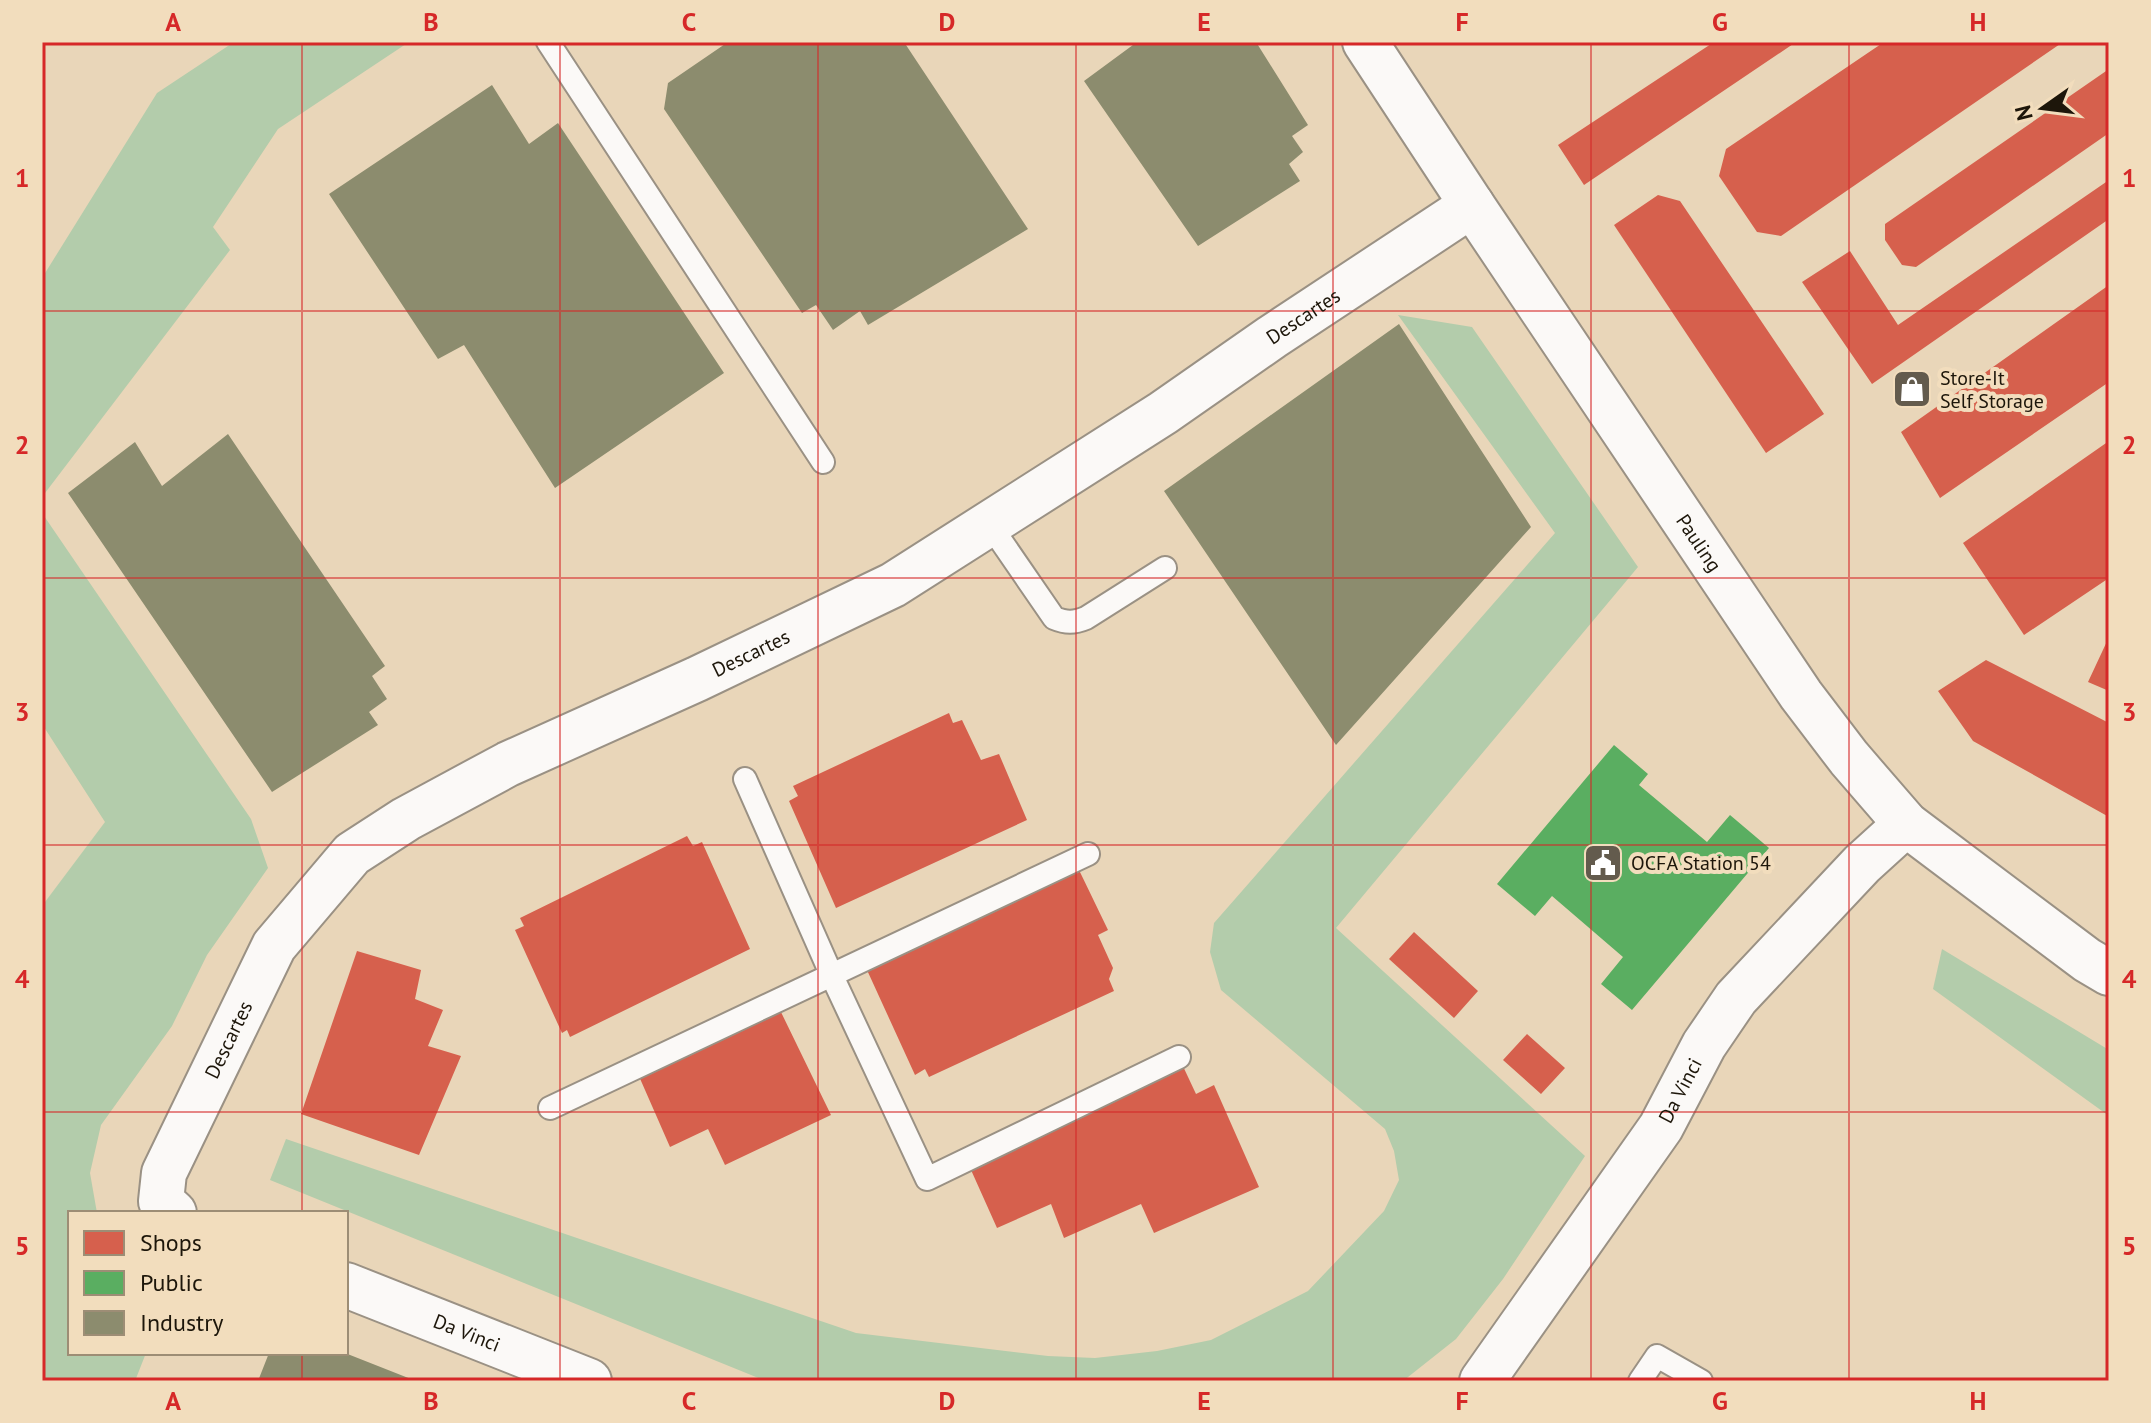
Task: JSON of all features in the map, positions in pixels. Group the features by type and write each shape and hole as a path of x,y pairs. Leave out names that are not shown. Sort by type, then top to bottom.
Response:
{"street":[{"name":"Pauling","path":"1365,42 1801,695 1849,758 1906,824 2087,960 2109,973"},
{"name":"Descartes","path":"167,1207 164,1173 274,946 352,854 406,819 508,764 684,685 893,585 1163,413 1472,205"},
{"name":"Da Vinci","path":"1482,1381 1661,1127 1704,1045 1736,998 1862,864 1906,824"},
{"name":"Da Vinci","path":"348,1286 589,1381"}],"lane":[{"path":"548,42 823,462"},
{"path":"990,525 1054,618 1065,623 1086,618 1165,568"},
{"path":"745,779 927,1179 1179,1057"},
{"path":"550,1108 1088,854"},
{"path":"1640,1381 1657,1356 1701,1381"}],"shaded area":[{"path":"42,42 2109,42 2109,1381 42,1381"}],"green space":[{"path":"234,42 409,42 278,129 213,227 230,250 42,497 42,278 157,93"},
{"path":"1398,315 1472,327 1638,567 1336,928 1585,1156 1503,1279 1456,1339 1403,1381 766,1381 270,1180 286,1139 856,1333 1048,1356 1095,1358 1157,1351 1211,1340 1308,1291 1384,1211 1399,1180 1394,1151 1385,1129 1221,990 1210,952 1214,923 1555,533"},
{"path":"42,513 251,819 268,868 207,955 172,1026 101,1125 90,1173 97,1211 68,1211 68,1355 145,1355 135,1381 42,1381 42,906 105,822 42,724"},
{"path":"1942,949 2109,1050 2109,1116 1933,989"}],"building: Shops":[{"path":"1714,42 1796,42 1584,185 1558,145"},
{"path":"1884,42 2063,42 1781,236 1757,232 1719,176 1726,149"},
{"path":"2109,69 2109,133 1916,267 1902,265 1885,240 1885,224"},
{"path":"2109,180 2109,219 1872,384 1802,282 1850,251 1898,325"},
{"path":"1658,195 1680,201 1824,414 1766,453 1614,225"},
{"path":"2109,285 2109,382 1940,498 1901,432"},
{"path":"2109,441 2109,578 2024,635 1963,543"},
{"path":"2109,637 2109,691 2088,682"},
{"path":"1986,660 2109,723 2109,817 1973,741 1938,691"},
{"path":"949,713 953,723 962,720 981,760 999,754 1027,820 836,908 789,801 798,796 793,786"},
{"path":"687,836 693,846 702,842 750,949 570,1037 567,1030 562,1033 515,930 524,926 520,918"},
{"path":"1079,870 1108,930 1098,935 1113,968 1109,979 1114,991 929,1077 925,1069 915,1075 867,970"},
{"path":"1414,932 1478,991 1454,1018 1389,959"},
{"path":"357,951 421,970 415,999 443,1010 428,1046 461,1056 419,1155 301,1114"},
{"path":"779,1008 831,1115 725,1165 708,1129 670,1147 638,1074"},
{"path":"1527,1034 1565,1068 1541,1094 1503,1060"},
{"path":"1181,1062 1196,1094 1214,1085 1259,1187 1154,1233 1141,1204 1064,1238 1051,1204 997,1228 967,1161"}],"building: Public":[{"path":"1614,745 1648,774 1639,785 1707,842 1730,815 1769,848 1632,1010 1601,984 1623,957 1552,896 1535,916 1497,884"}],"building: Industry":[{"path":"728,42 904,42 1028,229 868,325 860,311 833,330 816,305 802,313 664,109 668,83"},
{"path":"1137,42 1256,42 1308,125 1292,136 1303,152 1289,164 1300,181 1198,246 1084,81"},
{"path":"492,85 529,144 558,123 724,373 555,488 464,345 438,359 329,194"},
{"path":"1399,324 1531,527 1336,745 1164,491"},
{"path":"228,434 385,666 372,676 387,699 369,712 378,725 272,792 68,493 135,442 162,486"},
{"path":"348,1354 416,1381 258,1381 268,1355"}],"place":[{"name":"Store-It Self Storage","path":"1912,389"},
{"name":"OCFA Station 54","path":"1603,863"}]}
